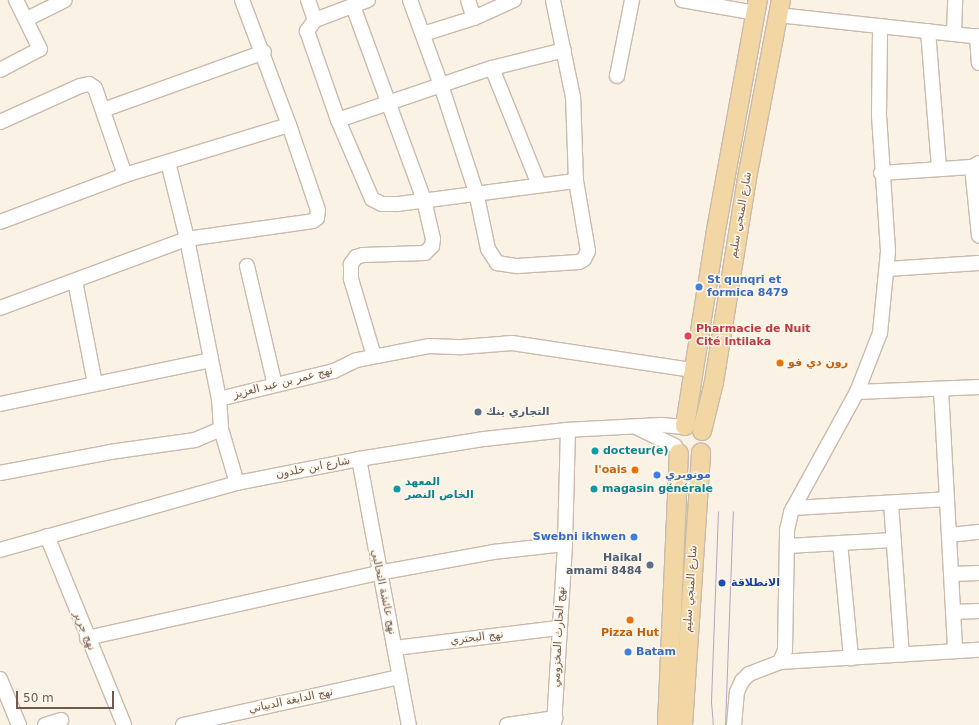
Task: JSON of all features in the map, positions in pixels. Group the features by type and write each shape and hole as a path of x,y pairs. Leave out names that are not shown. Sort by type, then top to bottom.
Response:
{"main road":[{"name":"شارع المنجي سليم","path":"684,426 757,6"},
{"name":"شارع المنجي سليم","path":"702,431 714,382 729,280 779,7"},
{"path":"684,426 695,426 702,431 706,442 701,453 690,457 677,450 674,439 684,426"},
{"name":"شارع المنجي سليم","path":"667,725 677,450"},
{"name":"شارع المنجي سليم","path":"683,725 701,453"}],"street":[{"path":"0,70 39,51 40,44 16,0"},
{"path":"27,19 65,0"},
{"path":"0,308 187,239 313,221 317,218 318,210 264,52 242,0"},
{"path":"308,0 315,20"},
{"path":"368,0 315,20 307,28 307,35 338,120 372,199 382,204 390,204 476,192 576,181"},
{"path":"410,0 441,85 476,192 488,249 498,263 517,266 579,262 584,259 588,251 576,181 573,97 553,0"},
{"path":"468,0 474,18"},
{"path":"423,34 474,18 514,0"},
{"path":"617,76 632,0"},
{"path":"682,0 757,6"},
{"path":"954,34 955,0"},
{"path":"353,6 390,101 424,200 433,239 430,250 425,253 363,255 356,257 351,264 351,279 374,356"},
{"path":"779,7 880,26 978,37 979,63"},
{"path":"780,662 785,650 787,635 787,530 793,508 857,392 880,333 887,269 886,225 881,173 879,114 880,26"},
{"path":"928,31 939,169"},
{"path":"338,120 390,101 492,68 564,50"},
{"path":"103,110 264,52"},
{"path":"492,68 539,185"},
{"path":"0,122 84,84 95,88 125,175"},
{"path":"0,222 125,175 289,125"},
{"path":"168,162 187,239 219,399 221,430 237,483"},
{"path":"881,173 976,165 979,236"},
{"path":"887,269 979,263"},
{"path":"247,266 275,385"},
{"path":"75,281 95,384"},
{"name":"نهج عمر بن عبد العزيز","path":"219,399 334,371 350,362 429,346 462,347 512,343 693,370"},
{"path":"0,404 210,360"},
{"path":"857,392 979,387"},
{"path":"941,389 955,652"},
{"path":"634,426 684,426"},
{"path":"634,426 677,450"},
{"name":"شارع ابن خلدون","path":"0,550 237,483 359,460 484,439 568,430 634,426"},
{"path":"1,469 195,440 221,430"},
{"name":"نهج الحارث المخزومي","path":"555,722 558,628 565,544 568,430"},
{"name":"نهج عائشة التحالبي","path":"359,460 378,573 395,648 409,725"},
{"path":"793,508 947,500"},
{"path":"891,503 902,655"},
{"path":"949,535 979,532"},
{"name":"نهج جرير","path":"47,536 87,638 124,725"},
{"path":"787,546 894,540"},
{"path":"840,543 851,658"},
{"path":"87,638 378,573 494,552 565,544"},
{"path":"951,574 979,573"},
{"path":"953,612 979,612"},
{"name":"نهج البحتري","path":"395,648 558,628"},
{"path":"734,725 737,692 742,681 749,674 780,662 979,650"},
{"name":"نهج الدابغة الدبياني","path":"183,725 400,677"},
{"path":"0,679 19,725"},
{"path":"45,725 61,720"},
{"path":"507,725 555,722"}],"tram line":[{"path":"713,725 711,701 718,511"},
{"path":"725,725 733,511"}],"place":[{"name":"St qunqri et formica 8479","path":"699,287"},
{"name":"Pharmacie de Nuit Cité Intilaka","path":"688,336"},
{"name":"رون دي فو","path":"780,363"},
{"name":"التجاري بنك","path":"478,412"},
{"name":"docteur(e)","path":"595,451"},
{"name":"l'oais","path":"635,470"},
{"name":"مونوبري","path":"657,475"},
{"name":"المعهد الخاص النصر","path":"397,489"},
{"name":"magasin générale","path":"594,489"},
{"name":"Swebni ikhwen","path":"634,537"},
{"name":"Haikal amami 8484","path":"650,565"},
{"name":"الانطلاقة","path":"722,583"},
{"name":"Pizza Hut","path":"630,620"},
{"name":"Batam","path":"628,652"}]}
